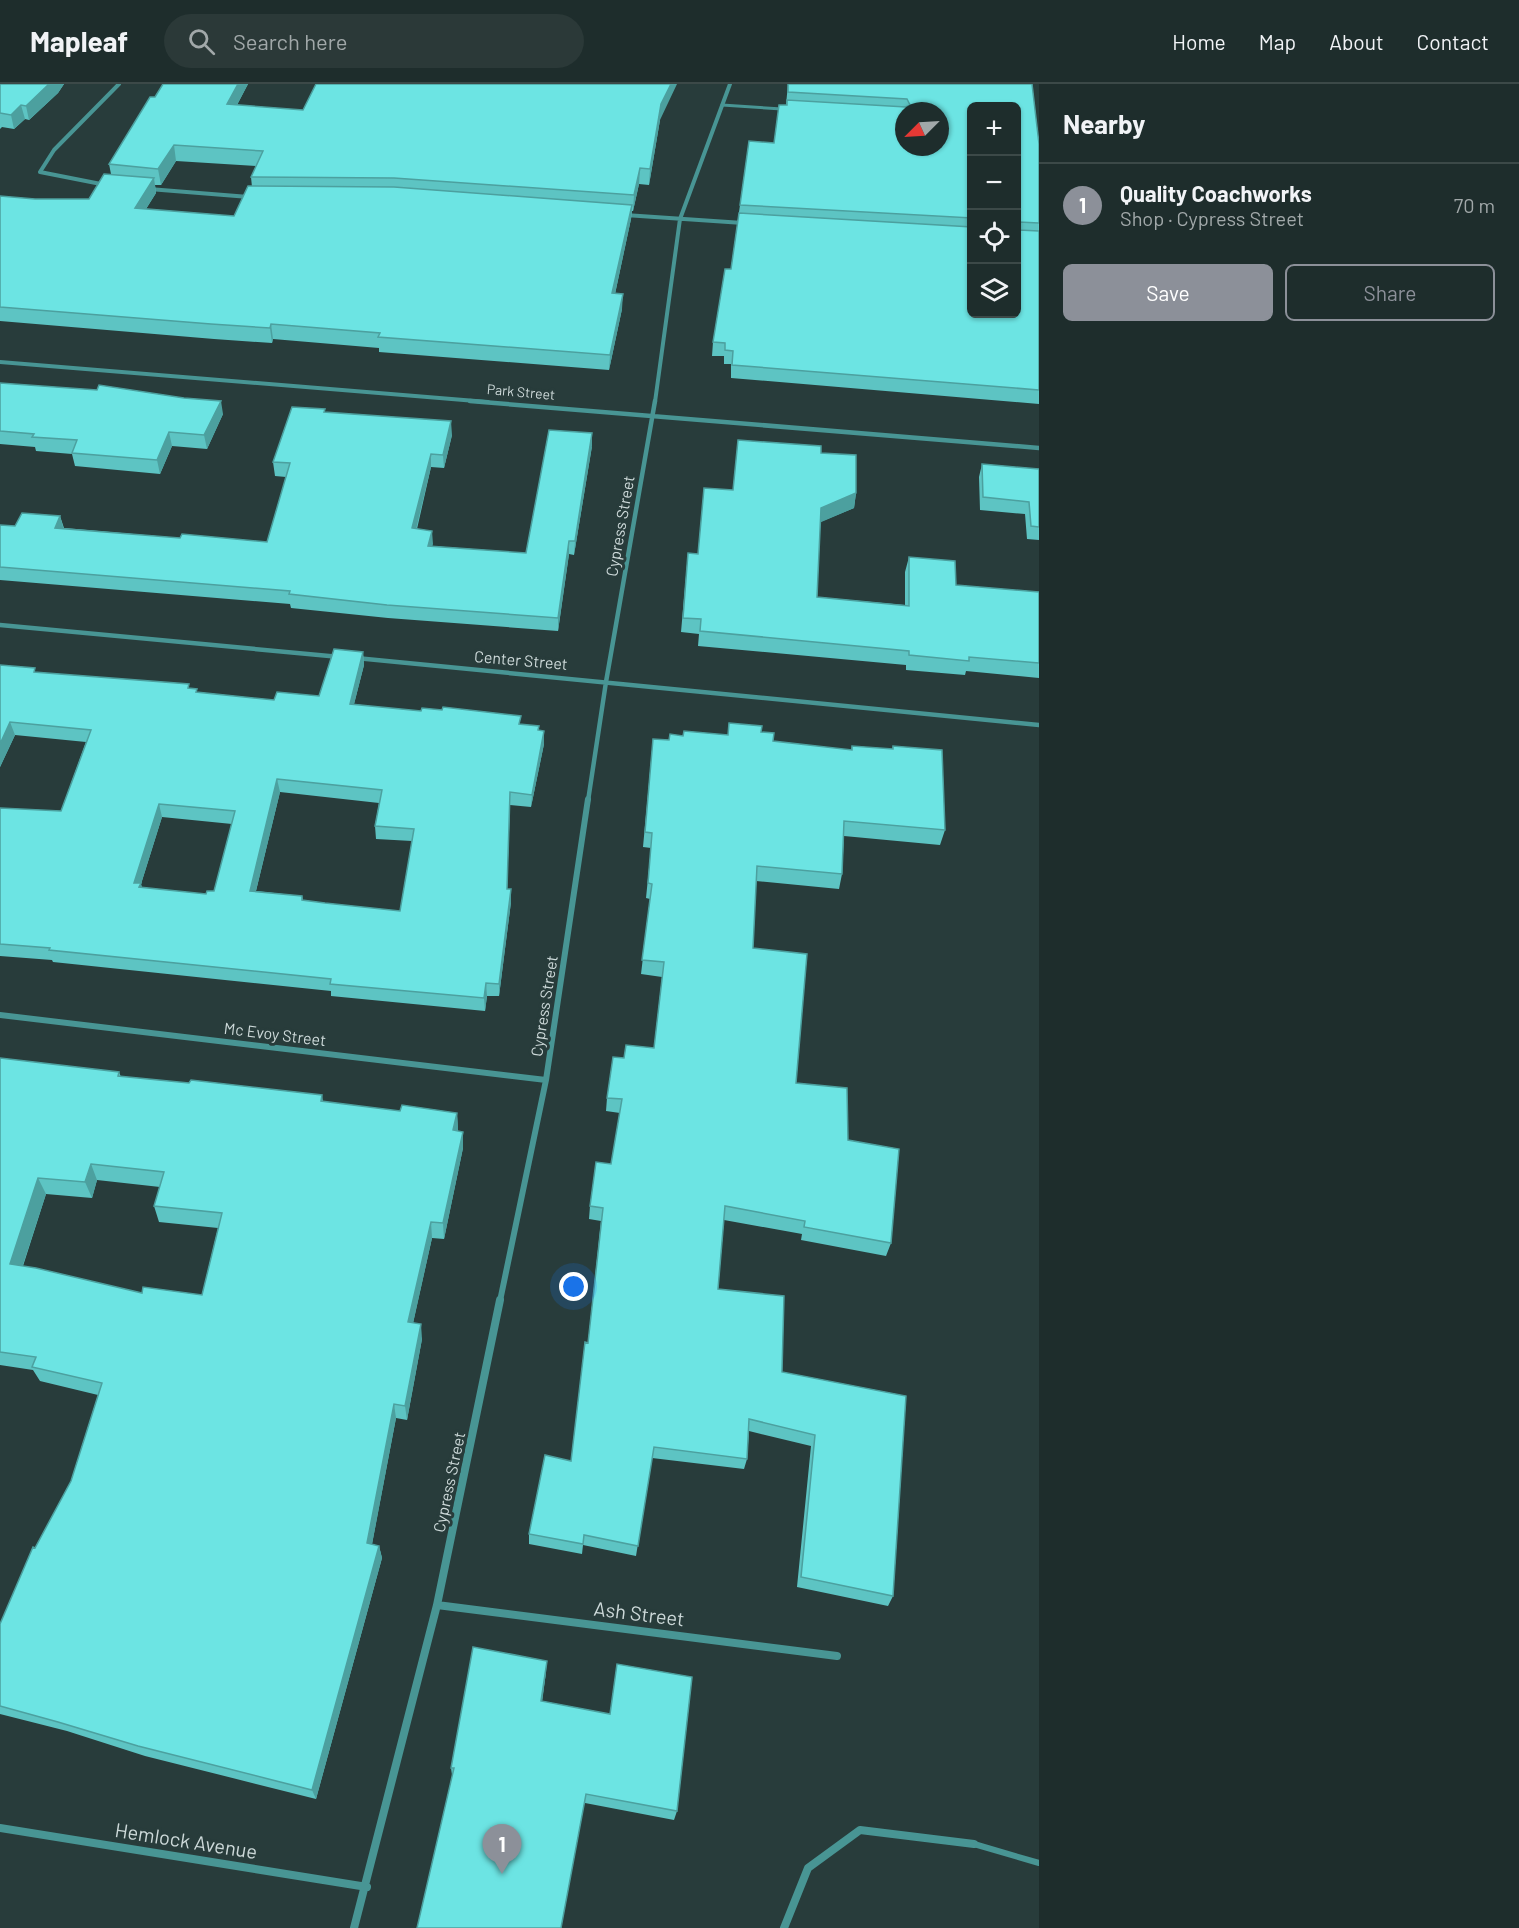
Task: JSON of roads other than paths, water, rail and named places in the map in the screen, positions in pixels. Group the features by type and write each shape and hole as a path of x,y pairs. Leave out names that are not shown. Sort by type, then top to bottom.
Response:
{"street":[{"path":"110,185 77,181 40,172 54,150 118,84"},
{"name":"Cypress Street","path":"354,1928 367,1887 437,1605 546,1080 606,682 652,414 680,219 730,84"},
{"path":"144,189 258,197"},
{"path":"618,215 754,223"},
{"name":"Park Street","path":"0,362 652,414 1039,448"},
{"name":"Center Street","path":"0,625 1039,724"},
{"name":"Mc Evoy Street","path":"0,1015 546,1080"},
{"name":"Ash Street","path":"437,1605 837,1656"},
{"name":"Hemlock Avenue","path":"0,1828 367,1887"},
{"path":"784,1928 808,1868 861,1830 974,1844"}],"lane":[{"path":"722,105 790,109"},
{"path":"974,1844 1039,1863"}],"place":[{"name":"Quality Coachworks","path":"502,1874"}]}
